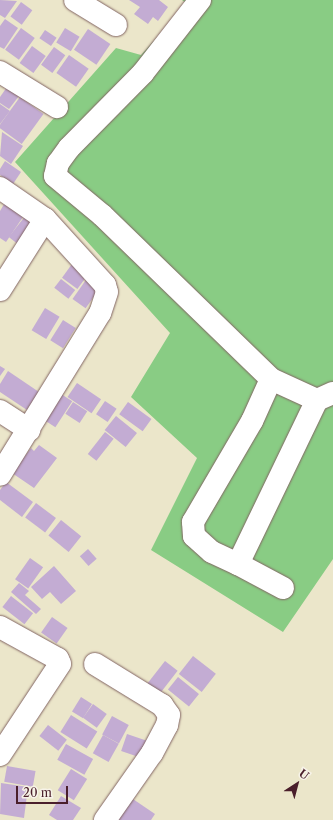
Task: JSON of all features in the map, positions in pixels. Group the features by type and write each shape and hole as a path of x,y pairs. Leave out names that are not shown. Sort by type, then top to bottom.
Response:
{"street":[{"path":"75,0 116,25"},
{"path":"200,0 143,73 69,148 58,163 55,176 102,215 271,379 325,397 238,564"},
{"path":"0,72 57,107"},
{"path":"0,188 45,219 105,285 107,292 100,313 0,475"},
{"path":"0,290 45,219"},
{"path":"271,379 252,421 193,522 194,536 212,552 283,588"},
{"path":"0,411 29,430"},
{"path":"0,627 58,659 60,664 0,755"},
{"path":"95,664 162,706 169,715 168,725 152,753 105,820"}],"green space":[{"path":"182,0 333,0 333,559 283,632 151,550 197,458 131,397 170,333 15,162 116,48 141,55 187,4"}],"building":[{"path":"0,0 17,1 5,18 0,15"},
{"path":"129,0 159,0 168,7 158,21 153,17 148,24 134,14 140,7"},
{"path":"21,2 32,10 22,25 10,17"},
{"path":"5,19 18,28 4,49 0,47 0,26"},
{"path":"21,28 35,38 19,60 5,50"},
{"path":"65,28 80,37 71,51 56,43"},
{"path":"88,29 110,44 96,65 74,50"},
{"path":"45,30 57,38 51,46 39,38"},
{"path":"32,46 46,56 33,73 20,63"},
{"path":"54,47 65,55 52,73 41,65"},
{"path":"69,55 89,69 76,87 56,73"},
{"path":"7,87 19,96 9,109 0,103 0,97"},
{"path":"20,97 43,114 22,144 0,128 0,125"},
{"path":"0,104 10,111 0,124"},
{"path":"2,132 23,146 11,164 0,156"},
{"path":"5,161 21,172 13,184 0,175 0,169"},
{"path":"6,201 25,214 6,242 0,238 0,211"},
{"path":"26,215 35,222 17,244 9,237"},
{"path":"72,264 87,275 77,289 62,278"},
{"path":"88,277 101,286 86,308 73,299"},
{"path":"61,279 75,290 68,299 54,288"},
{"path":"45,308 60,317 46,339 32,330"},
{"path":"63,320 76,328 63,348 50,340"},
{"path":"0,366 5,369 0,376"},
{"path":"8,371 39,392 27,410 0,392 0,384"},
{"path":"77,383 101,399 92,413 67,397"},
{"path":"58,392 72,401 55,427 41,418"},
{"path":"105,401 117,409 108,422 96,414"},
{"path":"73,402 87,411 80,423 65,414"},
{"path":"128,402 151,419 143,431 119,414"},
{"path":"116,416 137,433 126,447 105,430"},
{"path":"105,432 114,439 96,461 88,454"},
{"path":"39,445 57,458 34,488 12,473 31,448 34,451"},
{"path":"6,482 33,502 22,517 0,500 0,490"},
{"path":"36,503 56,518 45,532 25,517"},
{"path":"61,520 81,536 69,552 48,536"},
{"path":"88,549 97,559 89,566 80,556"},
{"path":"30,558 43,567 28,588 15,579"},
{"path":"54,566 76,591 61,604 50,592 42,599 31,587"},
{"path":"19,583 29,591 25,595 41,609 36,614 11,592"},
{"path":"11,596 33,613 24,624 2,607"},
{"path":"52,617 68,628 57,643 41,633"},
{"path":"193,656 216,674 202,692 179,674"},
{"path":"165,661 178,671 157,698 144,688"},
{"path":"178,677 199,694 189,706 168,689"},
{"path":"81,697 92,704 83,718 72,711"},
{"path":"93,704 107,714 97,728 83,718"},
{"path":"71,715 97,731 87,748 60,732"},
{"path":"112,716 129,725 119,743 102,735"},
{"path":"48,725 67,740 58,751 39,736"},
{"path":"127,734 147,741 141,758 121,751"},
{"path":"103,735 119,744 109,762 93,753"},
{"path":"66,744 93,759 84,775 57,760"},
{"path":"7,766 36,771 33,787 4,782"},
{"path":"71,769 87,779 74,800 58,790"},
{"path":"1,783 28,787 24,818 0,814"},
{"path":"127,795 155,814 151,820 112,820"},
{"path":"61,796 81,808 73,820 57,820 49,815"}]}
